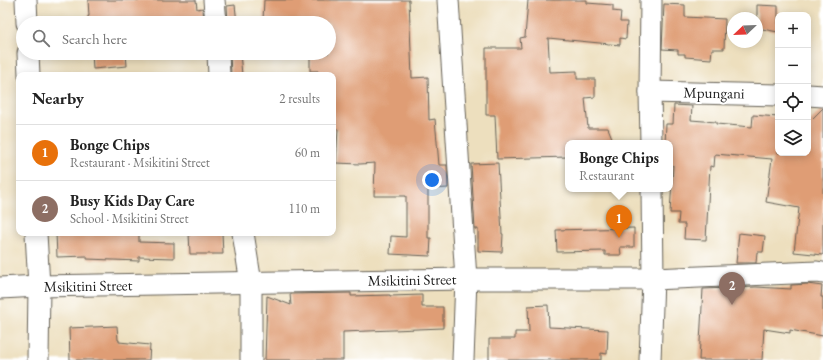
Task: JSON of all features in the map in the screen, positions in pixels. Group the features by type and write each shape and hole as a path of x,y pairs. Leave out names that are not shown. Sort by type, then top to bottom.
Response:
{"street":[{"path":"26,0 27,16"},
{"path":"214,0 215,16"},
{"path":"448,0 466,279 463,360"},
{"path":"651,140 650,92 652,0"},
{"path":"28,60 29,72"},
{"path":"218,60 219,72"},
{"name":"Mpungani","path":"650,92 775,95"},
{"path":"811,96 823,96"},
{"path":"650,360 653,279 652,192"},
{"path":"36,236 38,360"},
{"path":"244,236 251,283 251,360"},
{"name":"Msikitini Street","path":"0,288 38,286 466,279 653,279 817,272 823,273"}],"building":[{"path":"88,0 196,0 197,9 203,8 204,16 89,16"},
{"path":"264,0 409,0 412,78 428,77 429,120 435,119 439,165 447,165 448,188 428,189 428,238 431,238 430,256 390,254 391,236 406,237 406,196 374,196 375,163 336,163 338,129 336,129 336,72 310,71 310,60 336,60 336,16 263,16"},
{"path":"528,0 587,0 587,3 613,5 613,11 621,12 620,22 627,22 626,39 620,38 620,45 548,38 550,72 577,71 577,79 595,79 595,97 585,98 588,128 608,128 613,140 565,140 565,157 497,159 495,115 486,115 486,48 521,48 520,38 525,37"},
{"path":"664,4 685,5 685,17 725,19 724,49 712,49 711,59 685,57 685,54 678,54 678,50 662,49"},
{"path":"235,5 236,16 228,16 227,6"},
{"path":"757,5 778,6 778,12 775,12 775,31 763,29 763,12 757,12"},
{"path":"92,60 127,60 127,66 93,69"},
{"path":"230,60 241,60 242,72 231,72"},
{"path":"674,105 692,106 691,120 716,122 716,124 752,127 753,115 775,117 775,156 811,156 811,120 823,108 823,255 794,252 799,208 766,202 772,159 715,154 714,167 710,166 706,240 684,239 685,224 678,224 679,213 670,213 671,192 673,192 673,140 665,140 666,124 673,124"},
{"path":"498,163 503,234 502,252 478,251 478,229 475,229 471,164"},
{"path":"634,228 634,247 620,247 621,255 605,255 605,251 557,252 556,230"},
{"path":"739,233 765,236 763,252 757,252 756,263 736,263"},
{"path":"56,236 139,236 139,242 174,243 174,258 139,257 139,261 87,259 87,256 57,257"},
{"path":"189,236 222,236 223,254 190,254"},
{"path":"807,284 822,286 821,297 823,297 823,336 790,330 790,333 764,329 762,360 699,360 703,289 756,287 791,289 791,285"},
{"path":"351,293 351,296 422,295 422,307 443,307 443,328 343,332 343,360 265,360 267,296 291,305 290,294"},
{"path":"548,305 549,327 608,330 607,354 601,353 601,360 489,360 489,339 515,339 515,332 529,332 528,306"},
{"path":"117,326 119,342 150,345 149,360 70,360 69,328"}],"place":[{"name":"Bonge Chips","path":"619,238"},
{"name":"Busy Kids Day Care","path":"732,305"}]}
